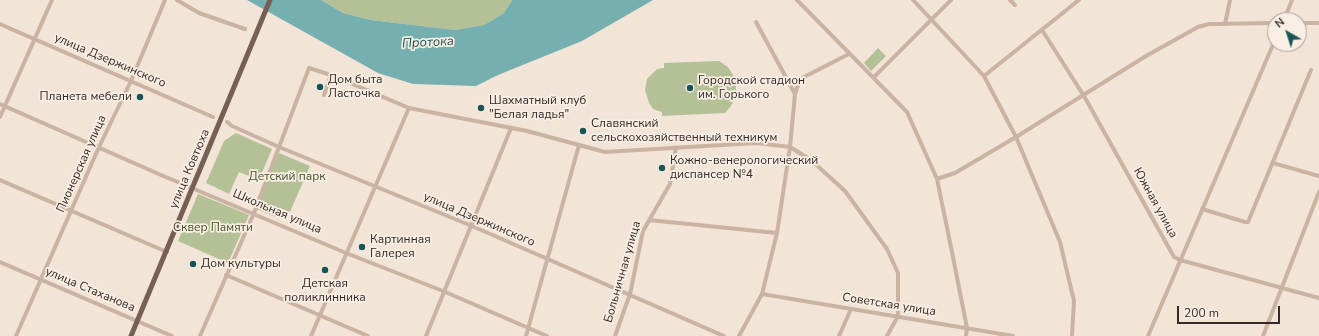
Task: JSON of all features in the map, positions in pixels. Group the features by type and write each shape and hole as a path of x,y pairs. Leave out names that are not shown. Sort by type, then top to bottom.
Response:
{"main road":[{"name":"улица Ковтюха","path":"131,336 270,0"}],"street":[{"path":"0,117 2,105 35,39 52,0"},
{"name":"Пионерская улица","path":"16,336 99,147 131,81 165,0"},
{"path":"177,0 199,13 245,29"},
{"path":"797,0 907,112 937,179 967,328 966,336"},
{"path":"913,0 984,76 1016,137 1060,242 1074,301 1072,336"},
{"path":"874,77 951,0"},
{"path":"1010,0 1015,5"},
{"path":"984,76 1080,0"},
{"path":"1225,24 1230,0"},
{"path":"1287,12 1292,0"},
{"path":"756,22 795,94"},
{"path":"937,179 955,173 1084,96 1146,56 1198,27 1209,24 1267,23"},
{"path":"1307,23 1319,23"},
{"name":"улица Дзержинского","path":"0,24 213,116"},
{"name":"Южная улица","path":"1042,30 1084,96 1174,257 1180,260"},
{"path":"1148,336 1270,52"},
{"path":"739,336 762,294 777,233 790,147 795,94 802,78 849,54"},
{"path":"200,336 254,213 309,68 331,75 409,108 527,130 606,152 756,143 790,147 810,160 845,192 887,249 898,273 898,316 887,336"},
{"path":"1202,209 1248,222 1310,70"},
{"path":"324,95 331,75"},
{"name":"Школьная улица","path":"2,105 346,253 443,291 547,336"},
{"path":"311,336 346,253 377,186 409,108"},
{"name":"улица Дзержинского","path":"227,122 232,126 279,147 472,226 724,336"},
{"path":"426,336 443,291 472,226 511,128"},
{"path":"526,336 579,145"},
{"name":"Больничная улица","path":"615,336 630,294 643,232 670,184 676,148"},
{"path":"1273,163 1319,176"},
{"path":"0,180 167,252"},
{"path":"1263,336 1283,288 1319,192"},
{"path":"649,220 777,233"},
{"path":"1180,260 1319,298"},
{"name":"улица Стаханова","path":"0,262 41,281 172,336"},
{"path":"226,275 368,336"},
{"name":"Советская улица","path":"762,294 1013,336"},
{"path":"839,336 851,309"}],"green space":[{"path":"321,0 512,0 504,13 484,25 455,30 371,20 343,13"},
{"path":"878,48 886,56 871,71 864,63"},
{"name":"Городской cтадион им. Горького","path":"719,61 728,67 733,75 736,86 736,96 731,106 725,113 662,116 662,112 653,109 649,103 645,90 647,79 657,69 664,68 664,63"},
{"path":"236,133 272,149 259,180 239,172 229,194 206,183 224,141"},
{"name":"Детский парк","path":"279,153 310,166 290,212 280,208 276,217 256,209"},
{"name":"Сквер Памяти","path":"198,194 249,215 228,263 178,241"}],"water":[{"name":"Протока","path":"247,0 321,0 343,13 371,20 455,30 484,25 504,13 512,0 653,0 582,41 498,75 476,86 413,84 378,73"}],"place":[{"name":"Дом быта Ласточка","path":"320,87"},
{"name":"Городской cтадион им. Горького","path":"690,88"},
{"name":"Планета мебели","path":"140,97"},
{"name":"Шахматный клуб \"Белая ладья\"","path":"481,108"},
{"name":"Славянский сельскохозяйственный техникум","path":"583,131"},
{"name":"Кожно-венерологический диспансер №4","path":"662,168"},
{"name":"Картинная Галерея","path":"362,247"},
{"name":"Дом культуры","path":"193,264"},
{"name":"Детская поликлинника","path":"325,270"}]}
